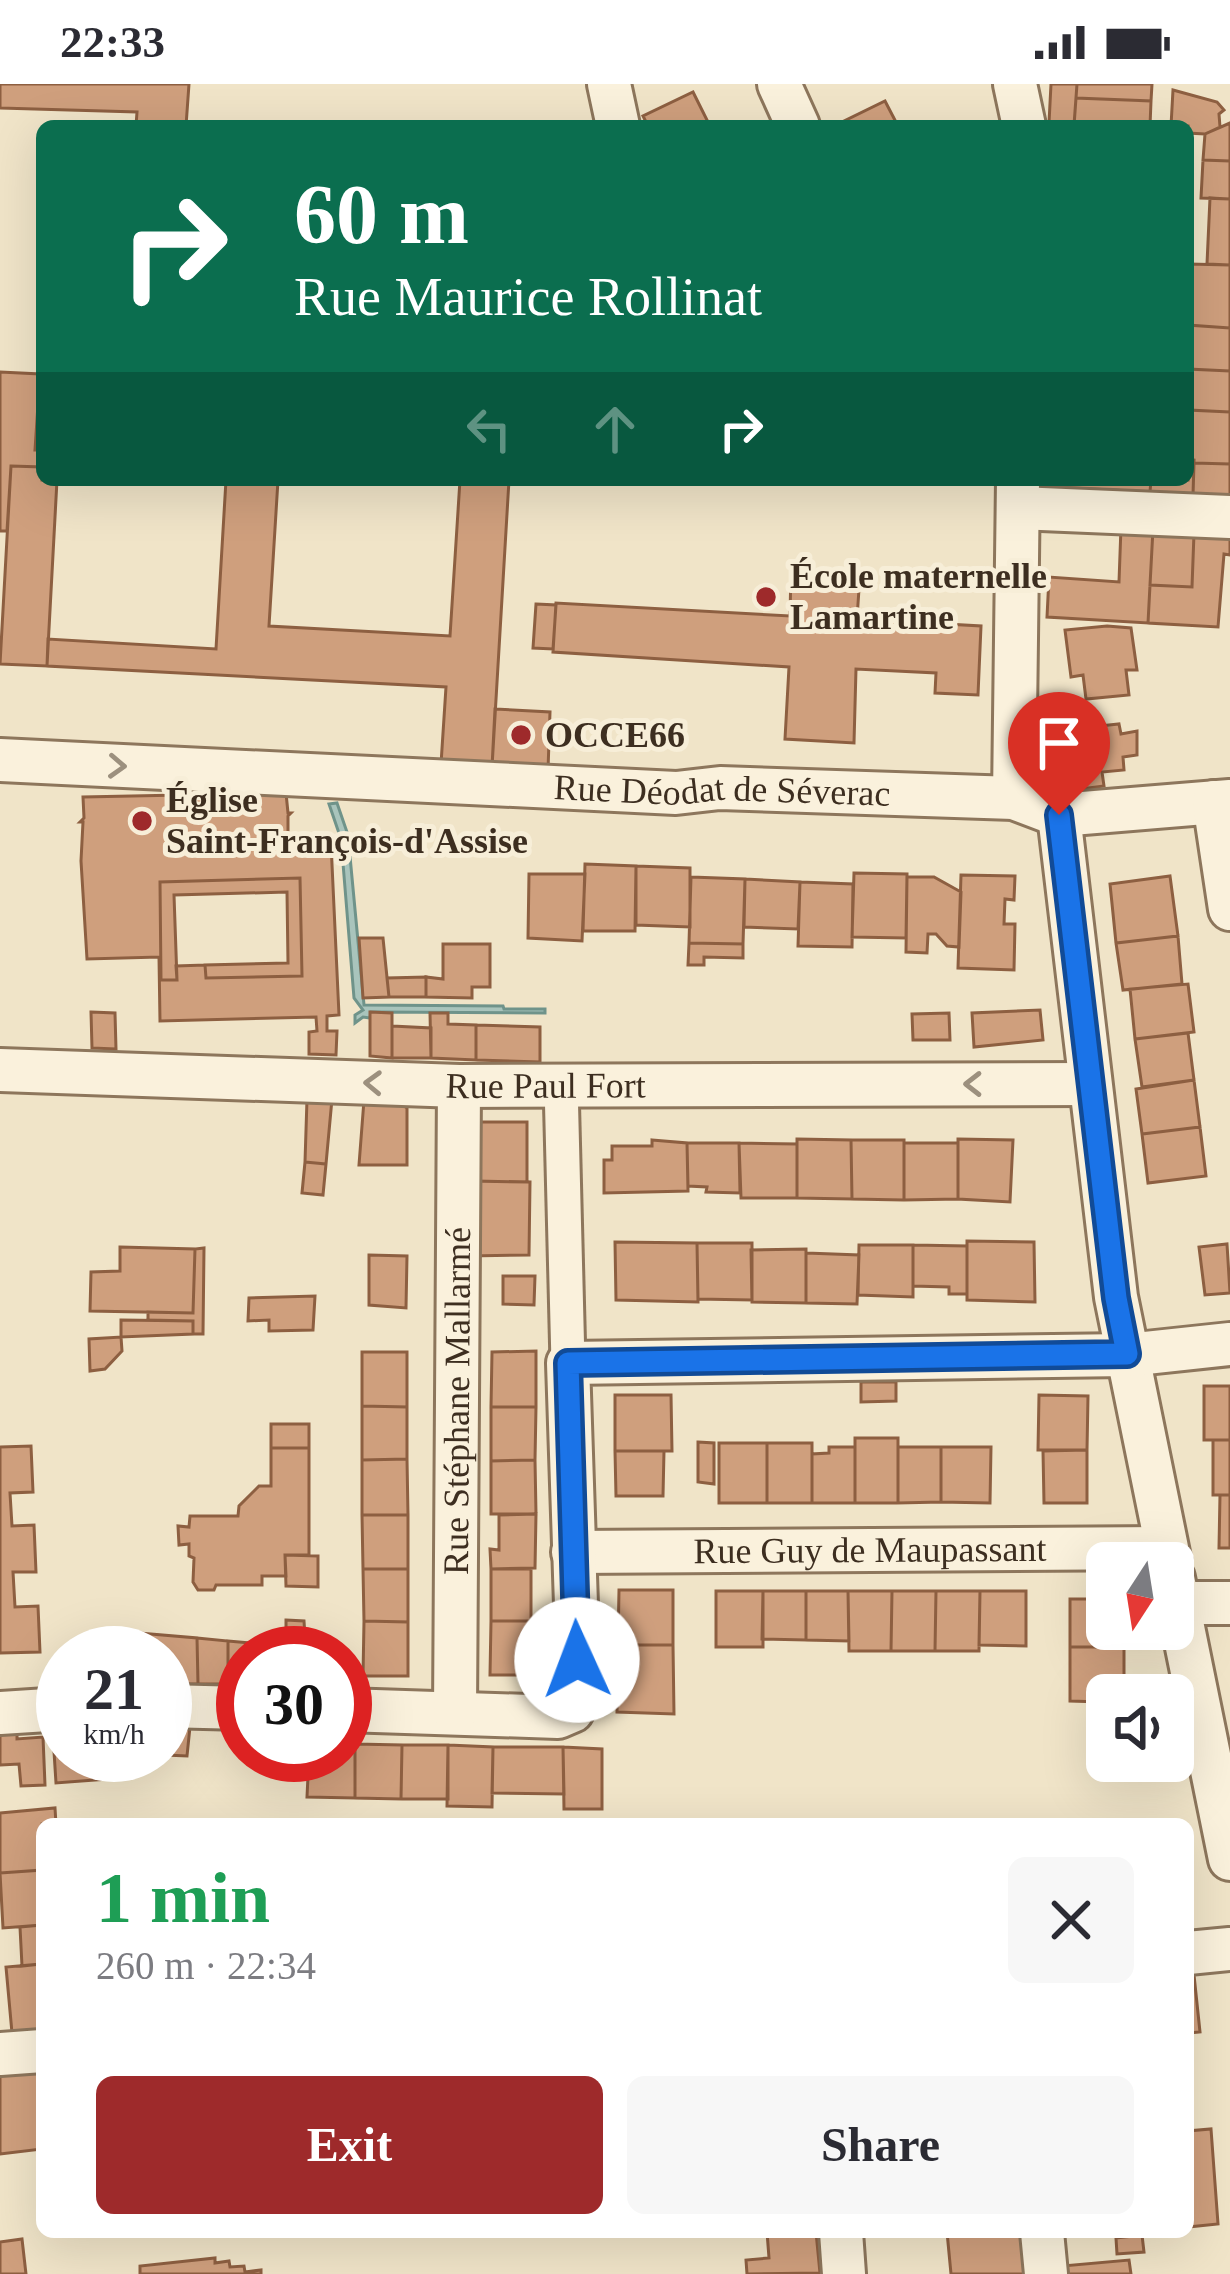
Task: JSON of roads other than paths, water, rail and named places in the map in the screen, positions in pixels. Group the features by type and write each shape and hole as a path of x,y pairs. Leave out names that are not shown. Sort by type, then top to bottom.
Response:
{"street":[{"path":"610,84 617,120"},
{"path":"779,84 795,120"},
{"path":"1015,84 1023,120"},
{"path":"1014,798 1018,494 1230,517"},
{"name":"Rue Déodat de Séverac","path":"0,760 676,793 719,788 1014,798 1059,815"},
{"path":"1166,1542 1116,1298 1059,815 1222,802 1230,908"},
{"name":"Rue Paul Fort","path":"0,1070 459,1086 1090,1084"},
{"path":"372,1711 558,1717 572,1712 579,1696 561,1084"},
{"name":"Rue Stéphane Mallarmé","path":"455,1713 459,1086"},
{"path":"568,1363 1127,1354 1230,1344"},
{"name":"Rue Guy de Maupassant","path":"573,1552 1086,1570"},
{"name":"Rue Guy de Maupassant","path":"1194,1584 1230,1603"},
{"path":"1188,1650 1230,1859"},
{"path":"0,1713 36,1711"},
{"path":"1194,1952 1230,1949"},
{"path":"0,2054 36,2051"},
{"path":"841,2238 844,2274"},
{"path":"1043,2238 1046,2274"}],"water":[{"path":"337,803 348,835 364,1005 503,1006 545,1009 545,1013 371,1012 370,1018 355,1023 355,1015 363,1010 354,998 341,839 329,804"}],"place":[{"name":"École maternelle Lamartine","path":"766,597"},
{"name":"OCCE66","path":"521,735"},
{"name":"Église Saint-François-d'Assise","path":"142,821"}]}
